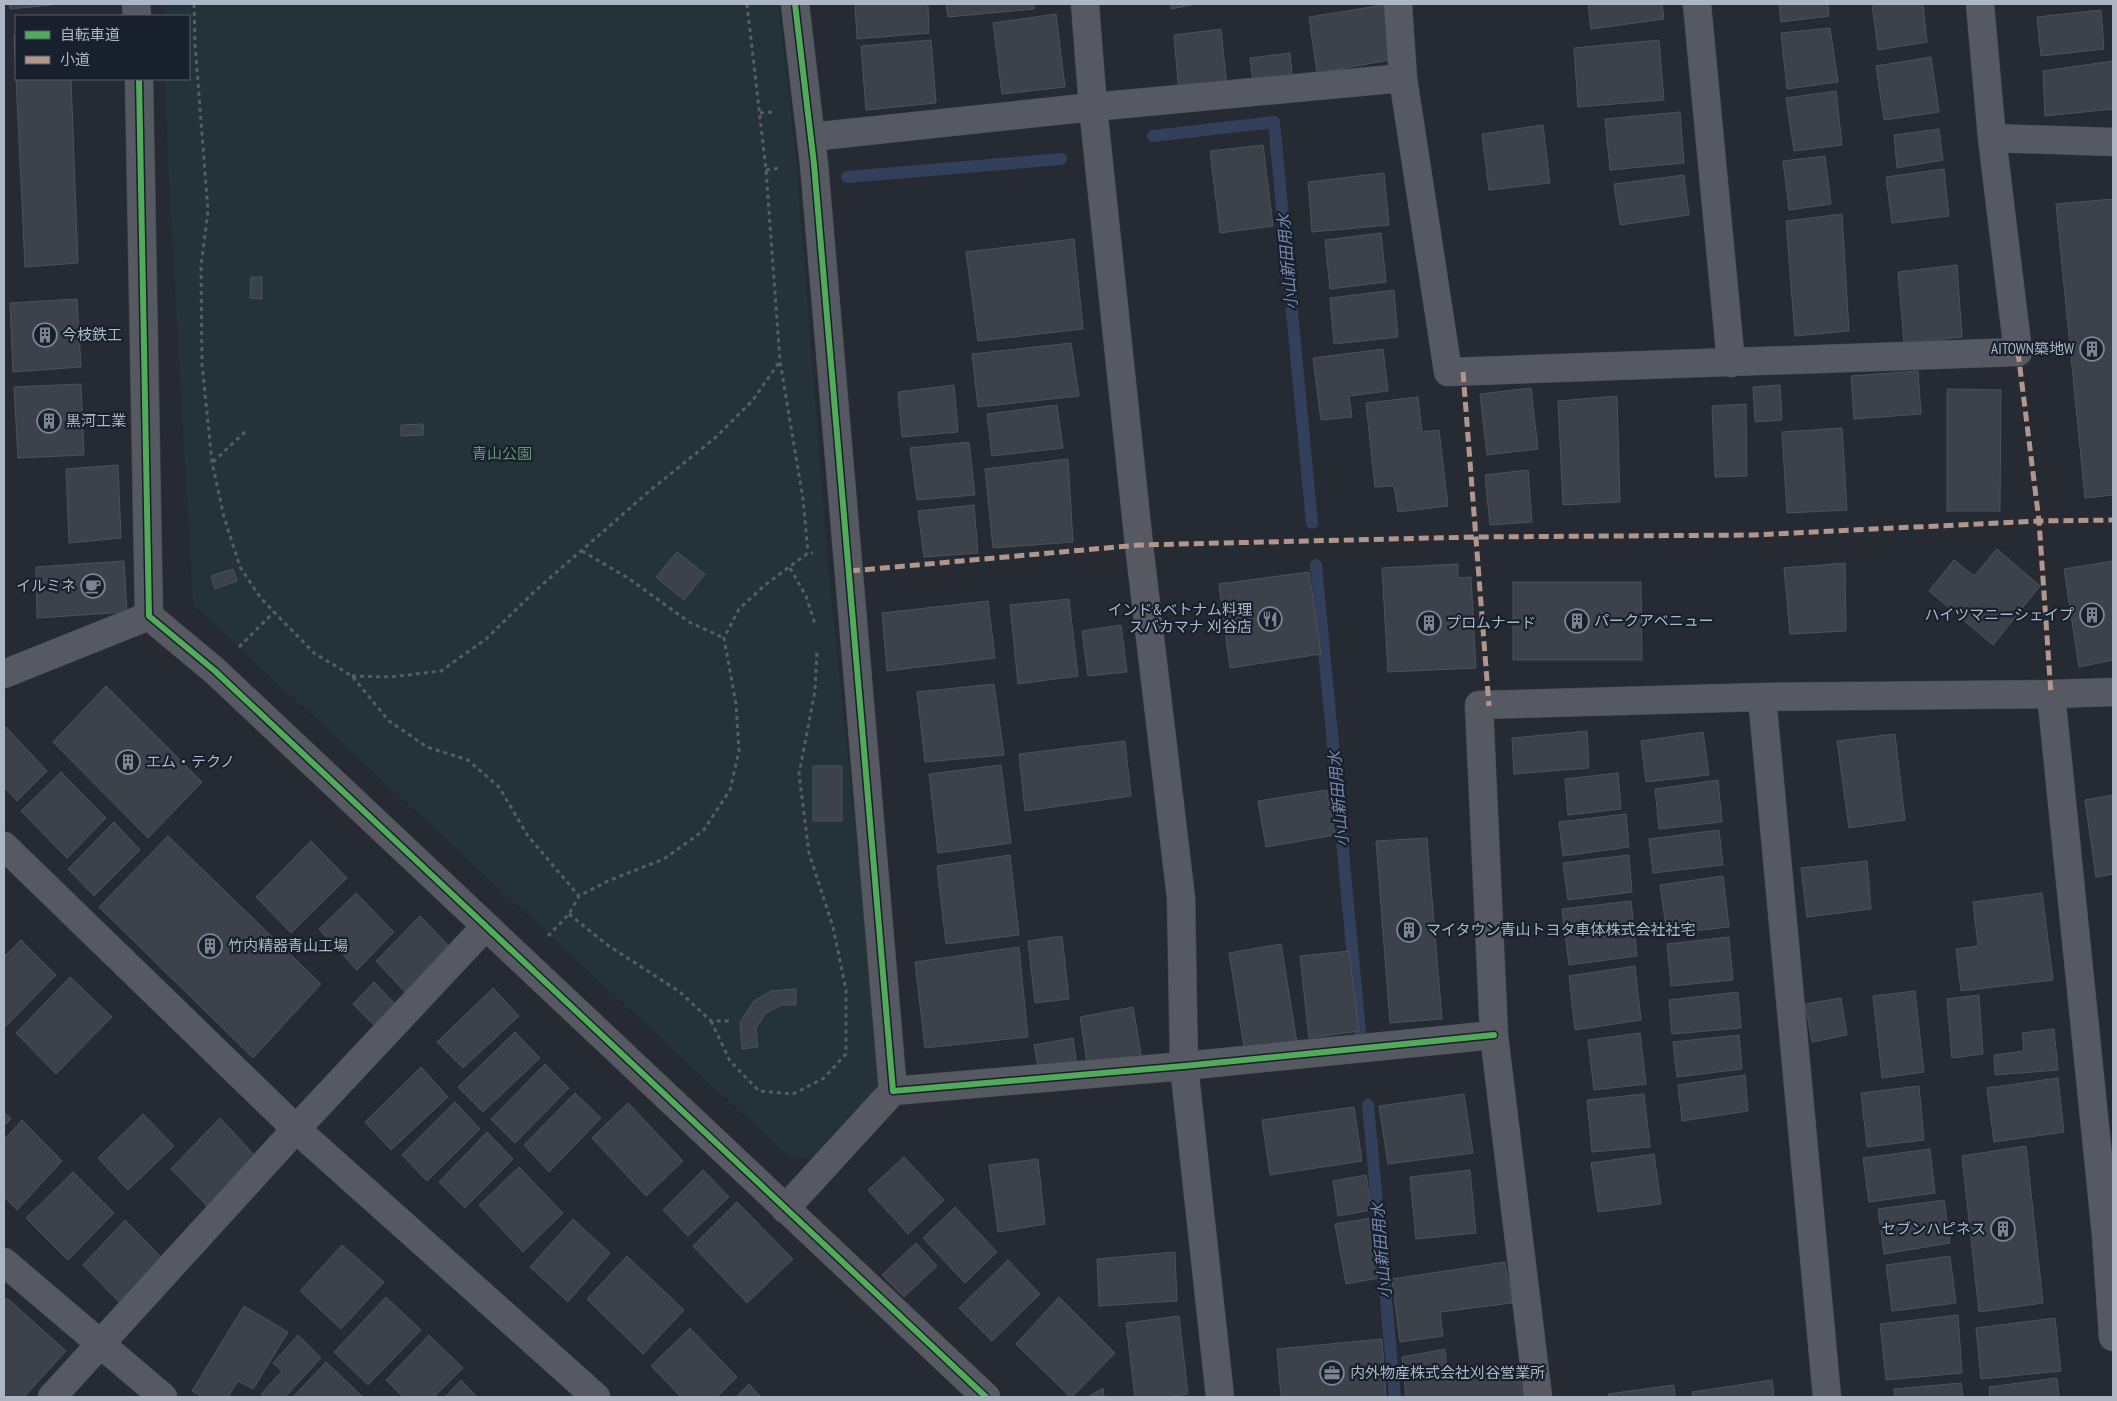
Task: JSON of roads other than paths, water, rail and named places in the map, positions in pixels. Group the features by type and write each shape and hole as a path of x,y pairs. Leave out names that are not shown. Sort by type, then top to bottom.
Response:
{"street":[{"path":"795,4 811,137 893,1092"},
{"path":"1085,4 1093,107 1139,545 1181,898 1184,1066 1220,1397"},
{"path":"1398,4 1403,78 1448,372 2018,352 1992,138 1980,4"},
{"path":"1697,4 1731,363"},
{"path":"811,137 1093,107 1403,78"},
{"path":"139,80 149,616 215,671 524,960 784,1209 986,1397"},
{"path":"1992,138 2113,142"},
{"path":"4,674 149,616"},
{"path":"1538,1397 1494,1035 1479,705 1762,697 2113,692"},
{"path":"2051,694 2106,1235 2113,1337"},
{"path":"1762,697 1828,1397"},
{"path":"4,846 296,1128 596,1397"},
{"path":"52,1397 296,1128 486,926"},
{"path":"784,1209 893,1092 1184,1066 1494,1035"},
{"path":"4,1262 163,1397"}],"waterway":[{"name":"小山新田用水","path":"1153,136 1274,122 1312,523"},
{"name":"小山新田用水","path":"847,177 1061,159"},
{"name":"小山新田用水","path":"1316,565 1360,1032"},
{"name":"小山新田用水","path":"1368,1105 1395,1397"}],"place":[{"name":"今枝鉄工","path":"45,335"},
{"name":"AITOWN築地W","path":"2092,349"},
{"name":"黒河工業","path":"49,421"},
{"name":"イルミネ","path":"93,586"},
{"name":"ハイツマニーシェイプ","path":"2092,615"},
{"name":"インド&ベトナム料理 スバカマナ 刈谷店","path":"1270,619"},
{"name":"パークアベニュー","path":"1577,621"},
{"name":"プロムナード","path":"1429,623"},
{"name":"エム・テクノ","path":"128,762"},
{"name":"マイタウン青山トヨタ車体株式会社社宅","path":"1409,930"},
{"name":"竹内精器青山工場","path":"210,946"},
{"name":"セブンハピネス","path":"2003,1229"},
{"name":"内外物産株式会社刈谷営業所","path":"1332,1373"}],"park label":[{"name":"青山公園","path":"502,454"}]}
